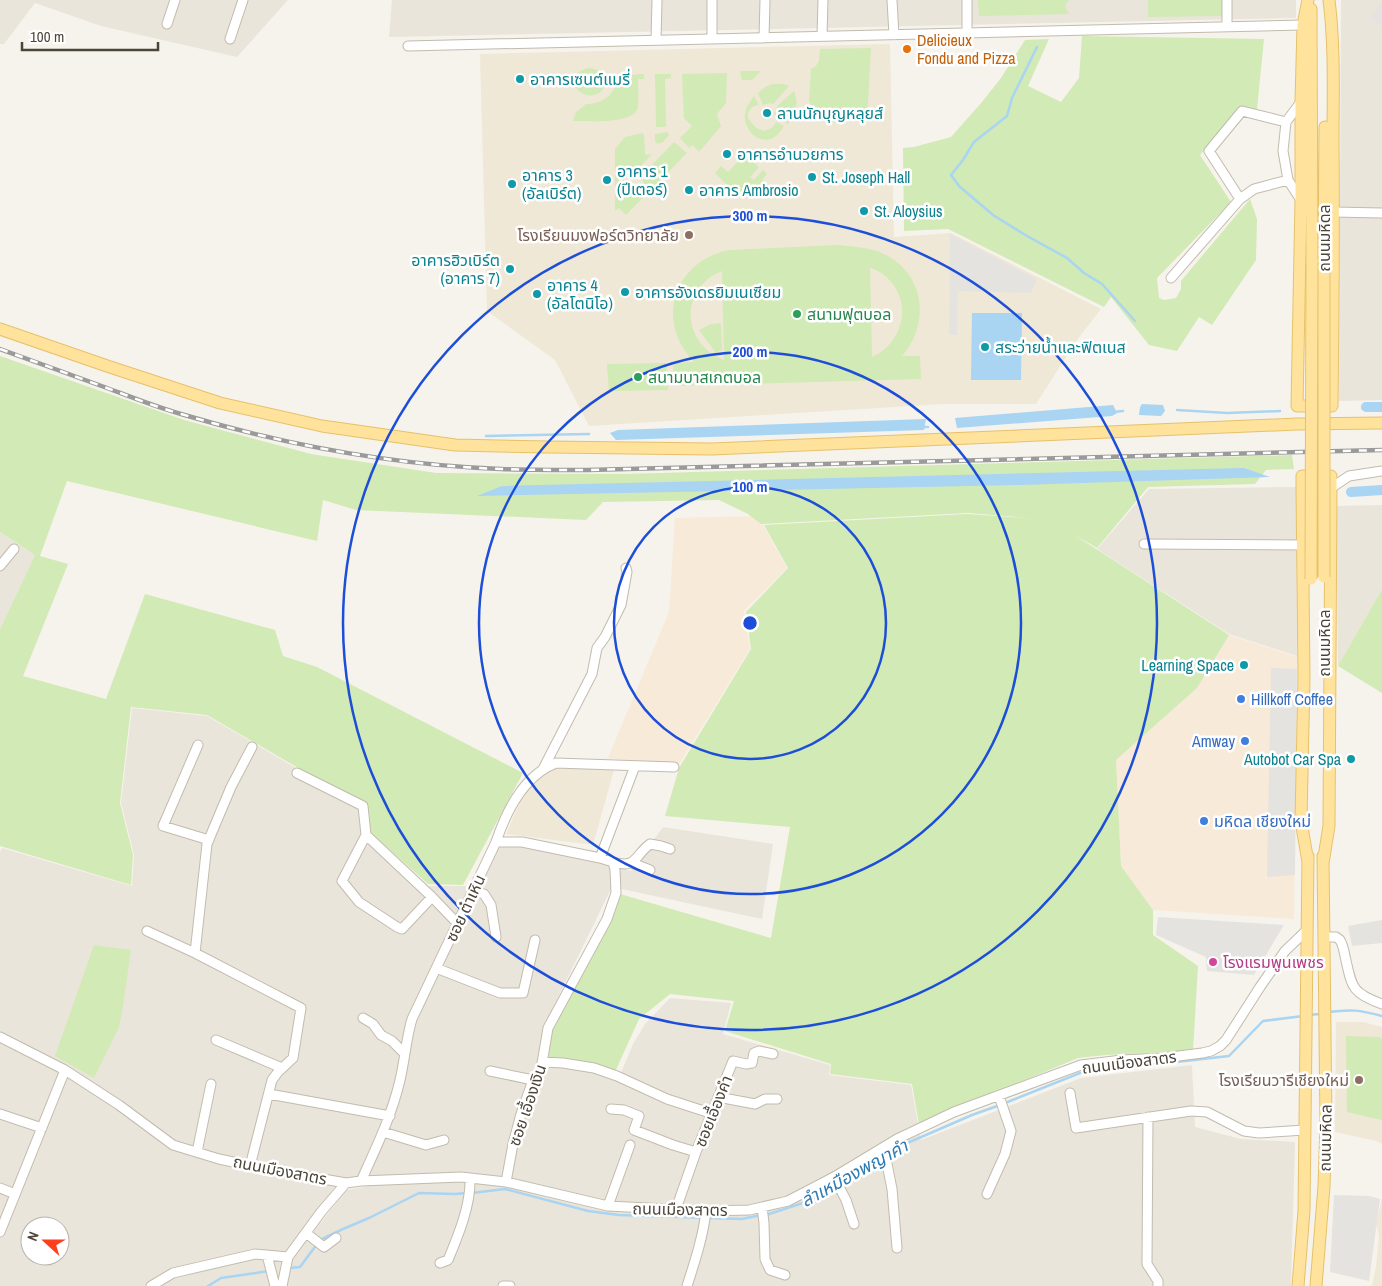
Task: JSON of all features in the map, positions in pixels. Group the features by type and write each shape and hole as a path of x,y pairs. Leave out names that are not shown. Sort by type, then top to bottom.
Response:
{"main road":[{"path":"1297,424 1303,25 1310,0"},
{"name":"ถนนมหิดล","path":"1298,1286 1304,1210 1308,930 1312,263 1310,0"},
{"path":"1328,0 1332,38 1334,212 1332,423"},
{"name":"ถนนมหิดล","path":"1316,1286 1324,1186 1324,264 1328,0"},
{"path":"0,329 220,403 322,426 455,445 548,448 712,448 1297,424 1382,423"},
{"path":"1297,406 1332,406"},
{"path":"1308,862 1301,821 1304,676 1302,488 1331,482 1329,826 1323,863"}],"street":[{"path":"167,24 175,0"},
{"path":"230,39 243,0"},
{"path":"656,40 657,0"},
{"path":"712,0 712,39"},
{"path":"764,38 765,0"},
{"path":"822,36 823,0"},
{"path":"892,0 894,35"},
{"path":"967,0 967,33"},
{"path":"1227,0 1227,27"},
{"path":"408,46 1303,25"},
{"path":"1301,102 1286,122 1283,151 1288,180 1301,200"},
{"path":"1240,199 1209,151 1242,111 1286,122"},
{"path":"1171,278 1240,199 1254,190 1288,180"},
{"path":"1334,212 1382,213"},
{"path":"1331,482 1349,476 1382,471"},
{"path":"1144,544 1303,545"},
{"path":"0,566 14,549"},
{"path":"542,771 592,674 597,648 621,605 627,572 626,568"},
{"path":"198,746 163,826 209,840"},
{"path":"195,953 207,844 231,787 252,746"},
{"name":"ซอย ต๋าเหิน","path":"361,1181 390,1116 400,1079 407,1036 412,1019 458,924 512,804 528,782 556,763 674,767"},
{"path":"600,858 635,766"},
{"path":"298,773 363,806 366,835 342,881 359,902 402,929 432,897"},
{"path":"366,835 458,924"},
{"path":"496,842 522,842 600,858 623,865 632,863 650,870"},
{"path":"632,863 650,844 670,849"},
{"name":"ซอย เอื้องเงิน","path":"506,1182 513,1144 533,1080 538,1076 541,1069 548,1028 607,919 616,893 613,862"},
{"path":"473,891 484,894 491,905 496,937"},
{"name":"ถนนเมืองสาตร","path":"0,1037 65,1070 119,1105 173,1145 250,1166 346,1182 461,1177 470,1181 506,1182 608,1206 676,1209 705,1217 749,1210 762,1210 788,1200 884,1154 897,1139 954,1112 1000,1099 1081,1066 1122,1060 1163,1058 1202,1053 1220,1046 1226,1040 1285,951 1308,930"},
{"path":"147,931 195,953 301,1008 293,1058 272,1080 250,1166"},
{"path":"1324,937 1336,937 1340,940 1352,984 1359,994 1382,1004"},
{"path":"436,968 500,993 523,993 535,940"},
{"path":"362,1018 373,1024 381,1035 392,1041 404,1053"},
{"path":"216,1040 282,1068"},
{"name":"ซอยเอื้องคำ","path":"676,1209 696,1152 733,1061 746,1064 752,1063 754,1053 759,1051 773,1054"},
{"path":"542,1062 594,1068 617,1076 667,1099 712,1114"},
{"path":"0,1232 65,1070"},
{"path":"490,1071 533,1080"},
{"path":"197,1152 211,1084"},
{"path":"1070,1093 1076,1128 1191,1111 1207,1112 1244,1131 1259,1134 1305,1130"},
{"path":"269,1094 390,1116"},
{"path":"718,1097 755,1104 765,1099 777,1099"},
{"path":"987,1194 1005,1154 1011,1131 1000,1099"},
{"path":"611,1109 624,1110 639,1116 634,1130 696,1152"},
{"path":"0,1114 42,1128"},
{"path":"1148,1117 1148,1264 1158,1281 1158,1286"},
{"path":"384,1132 426,1145 444,1140"},
{"path":"608,1206 630,1145"},
{"path":"884,1154 892,1189 897,1248"},
{"path":"325,1179 335,1196"},
{"path":"835,1179 846,1200 854,1224"},
{"path":"440,1264 448,1260 456,1240 468,1202 470,1181"},
{"path":"278,1283 287,1261 306,1233 346,1182"},
{"path":"0,1188 15,1194"},
{"path":"762,1210 765,1259 770,1270 785,1275"},
{"path":"687,1286 700,1245 705,1217"},
{"path":"306,1233 324,1247 336,1238"},
{"path":"151,1286 173,1273 256,1254 287,1261"},
{"path":"267,1255 270,1269 278,1283"},
{"path":"503,1286 510,1286"}],"shaded area":[{"path":"0,0 288,0 237,57 101,26 35,3 4,44 0,44"},
{"path":"392,0 1296,0 1296,18 389,37"},
{"path":"1341,0 1382,0 1382,400 1339,401"},
{"path":"1382,0 1382,27 1370,19"},
{"name":"โรงเรียนมงฟอร์ตวิทยาลัย","path":"890,44 894,237 951,233 1101,309 1077,340 1036,404 943,404 589,426 555,360 487,311 480,54"},
{"path":"950,234 1037,279 1031,293 958,291 957,335 949,335"},
{"path":"1296,487 1297,656 1229,634 1097,549 1149,489"},
{"path":"1382,505 1382,589 1338,666 1336,506"},
{"path":"758,516 787,568 744,611 750,649 678,766 608,758 669,612 675,518"},
{"path":"0,532 35,555 0,629"},
{"path":"1229,635 1297,657 1294,919 1153,910 1121,866 1116,760 1197,688"},
{"path":"1271,668 1297,669 1295,875 1267,877"},
{"path":"132,708 207,716 368,810 369,833 428,886 470,886 408,1020 390,1109 359,1177 341,1178 281,1262 278,1286 0,1286 0,852 2,848 132,886 134,855 121,803"},
{"path":"554,765 614,770 593,845 506,834 523,795"},
{"path":"663,827 773,844 762,919 612,887 543,1028 540,1064 585,1069 618,1080 633,1044 645,1024 670,998 731,1003 723,1034 830,1065 829,1075 911,1085 921,1140 1081,1078 1192,1065 1195,1127 1241,1139 1295,1142 1291,1286 287,1286 292,1258 347,1190 364,1187 393,1118 414,1022 499,846 523,845 600,861 631,871"},
{"path":"1158,917 1284,925 1254,975 1207,971 1206,957 1156,935"},
{"path":"1382,920 1382,943 1352,946 1348,926"},
{"name":"โรงเรียนวารีเชียงใหม่","path":"1336,1022 1363,1022 1382,1027 1382,1144 1335,1132"},
{"path":"1334,1195 1370,1196 1380,1199 1369,1281 1330,1272"},
{"path":"1382,1198 1382,1286 1372,1286 1379,1236 1376,1224"}],"green space":[{"path":"978,0 1069,0 1065,6 1069,14 979,16"},
{"path":"1148,0 1223,0 1223,16 1148,17"},
{"path":"1082,36 1264,39 1257,109 1240,109 1200,155 1231,202 1157,278 1159,298 1164,300 1176,298 1181,289 1181,281 1250,199 1257,219 1256,260 1212,325 1199,317 1177,351 1149,345 1111,297 1104,307 948,229 904,231 903,148 951,137 1001,78 1025,40 1049,39 1028,86 1061,102 1079,78"},
{"path":"871,48 867,121 829,123 812,107 809,101 811,69 819,61 820,49"},
{"path":"589,68 600,72 607,82 601,91 593,95 586,95 579,91 575,85 574,78 578,72"},
{"path":"740,71 761,71 752,80 742,80"},
{"path":"727,73 726,103 717,114 721,126 699,152 693,145 689,148 680,138 692,126 684,118 682,74"},
{"path":"644,74 644,79 638,79 638,107 635,113 629,117 610,121 573,121 576,112 586,104 596,103 611,93 618,76"},
{"path":"655,74 671,74 671,78 665,79 666,127 656,127"},
{"path":"773,84 789,86 773,104 763,105 758,93 765,87"},
{"path":"794,91 796,108 788,124 775,116 774,113 778,111 777,106"},
{"path":"754,96 759,105 750,109 748,118 756,128 765,131 773,127 776,122 784,126 773,138 767,140 757,137 746,125 746,111"},
{"path":"667,132 669,135 663,142 658,144 655,141 655,134"},
{"path":"642,133 644,135 645,153 646,155 652,154 636,174 629,168 619,180 632,193 644,182 639,177 642,173 645,175 674,142 687,153 626,215 619,208 615,211 615,149 625,137"},
{"path":"745,154 759,167 750,177 754,180 763,170 767,174 762,180 767,184 757,194 750,187 739,197 715,173 721,166 728,172"},
{"path":"838,245 880,252 899,264 909,275 916,287 920,315 917,330 902,356 920,356 921,379 674,386 673,363 694,362 676,334 673,310 681,283 694,267 711,256 730,250","holes":["870,268 882,273 892,283 898,293 902,314 896,334 890,343 872,357","722,271 724,360 710,352 700,342 693,329 691,316 692,302 698,290 708,279"]},
{"path":"721,323 722,350 716,353 699,330 711,324"},
{"path":"0,356 184,420 311,454 436,473 625,474 1292,455 1294,469 1266,470 1255,484 1148,487 1097,548 1073,534 1229,635 1197,688 1116,760 1121,866 1153,910 1153,935 1198,966 1193,1051 1078,1058 919,1124 912,1084 830,1074 831,1064 725,1031 734,1001 670,994 639,1019 615,1072 586,1062 546,1058 551,1028 620,894 771,938 790,827 665,816 679,768 751,649 746,612 788,568 764,525 967,514 1041,519 968,513 761,524 748,514 719,500 603,502 586,520 356,510 323,500 317,541 67,481 40,556 68,564 23,676 106,699 145,594 275,630 283,656 317,667 523,773 463,885 428,884 370,832 369,809 207,715 131,707 120,803 133,855 131,885 0,846 0,629 35,555 0,532"},
{"name":"สนามบาสเกตบอล","path":"666,363 668,390 609,391 607,364"},
{"path":"1382,589 1382,693 1338,666"},
{"path":"94,945 131,950 119,1027 94,1078 55,1056"},
{"path":"1346,1036 1382,1038 1382,1120 1347,1112"}],"water":[{"path":"972,313 1022,313 1021,380 971,380"},
{"path":"1142,404 1163,405 1165,411 1161,416 1139,415"},
{"path":"1113,405 1117,413 1112,416 957,428 955,418"},
{"path":"926,419 924,430 616,440 610,433 618,430"},
{"path":"1244,468 1270,477 1021,485 477,496 502,486"}],"waterway":[{"path":"1037,47 1012,98 1007,116 974,142 951,175 959,186 993,215 1067,258 1084,273 1102,284 1135,321"},
{"path":"1366,407 1382,407"},
{"path":"1177,410 1227,413 1280,411"},
{"path":"1113,412 1123,411"},
{"path":"922,427 928,427"},
{"path":"486,436 589,434"},
{"path":"1351,492 1382,490"},
{"name":"ลำเหมืองพญาคำ","path":"1328,1012 1355,1011 1382,1016"},
{"name":"ลำเหมืองพญาคำ","path":"1308,1015 1320,1014"},
{"name":"ลำเหมืองพญาคำ","path":"1005,1103 1080,1073 1229,1056 1263,1021 1303,1016"},
{"name":"ลำเหมืองพญาคำ","path":"766,1215 809,1201 889,1151 1000,1105"},
{"name":"ลำเหมืองพญาคำ","path":"472,1193 505,1189 588,1211 619,1215 742,1219 761,1215"},
{"name":"ลำเหมืองพญาคำ","path":"289,1268 300,1267 320,1240 419,1193 467,1193"},
{"name":"ลำเหมืองพญาคำ","path":"208,1286 221,1278 269,1271"}],"railway":[{"path":"0,349 153,405 220,425 340,452 461,467 588,470 1382,450"}],"place":[{"name":"Delicieux Fondu and Pizza","path":"907,49"},
{"name":"อาคารเซนต์แมรี่","path":"520,79"},
{"name":"ลานนักบุญหลุยส์","path":"767,113"},
{"name":"อาคารอำนวยการ","path":"727,154"},
{"name":"St. Joseph Hall","path":"812,177"},
{"name":"อาคาร 1 (ปีเตอร์)","path":"607,180"},
{"name":"อาคาร 3 (อัลเบิร์ต)","path":"512,184"},
{"name":"อาคาร Ambrosio","path":"689,190"},
{"name":"St. Aloysius","path":"864,211"},
{"name":"โรงเรียนมงฟอร์ตวิทยาลัย","path":"689,235"},
{"name":"อาคารฮิวเบิร์ต (อาคาร 7)","path":"510,269"},
{"name":"อาคารอังเดรยิมเนเซียม","path":"625,292"},
{"name":"อาคาร 4 (อัลโตนิโอ)","path":"537,294"},
{"name":"สนามฟุตบอล","path":"797,314"},
{"name":"สระว่ายน้ำและฟิตเนส","path":"985,347"},
{"name":"สนามบาสเกตบอล","path":"638,377"},
{"name":"Learning Space","path":"1244,665"},
{"name":"Hillkoff Coffee","path":"1241,699"},
{"name":"Amway","path":"1245,741"},
{"name":"Autobot Car Spa","path":"1351,759"},
{"name":"มหิดล เชียงใหม่","path":"1204,821"},
{"name":"โรงแรมพูนเพชร","path":"1213,962"},
{"name":"โรงเรียนวารีเชียงใหม่","path":"1359,1080"}]}
